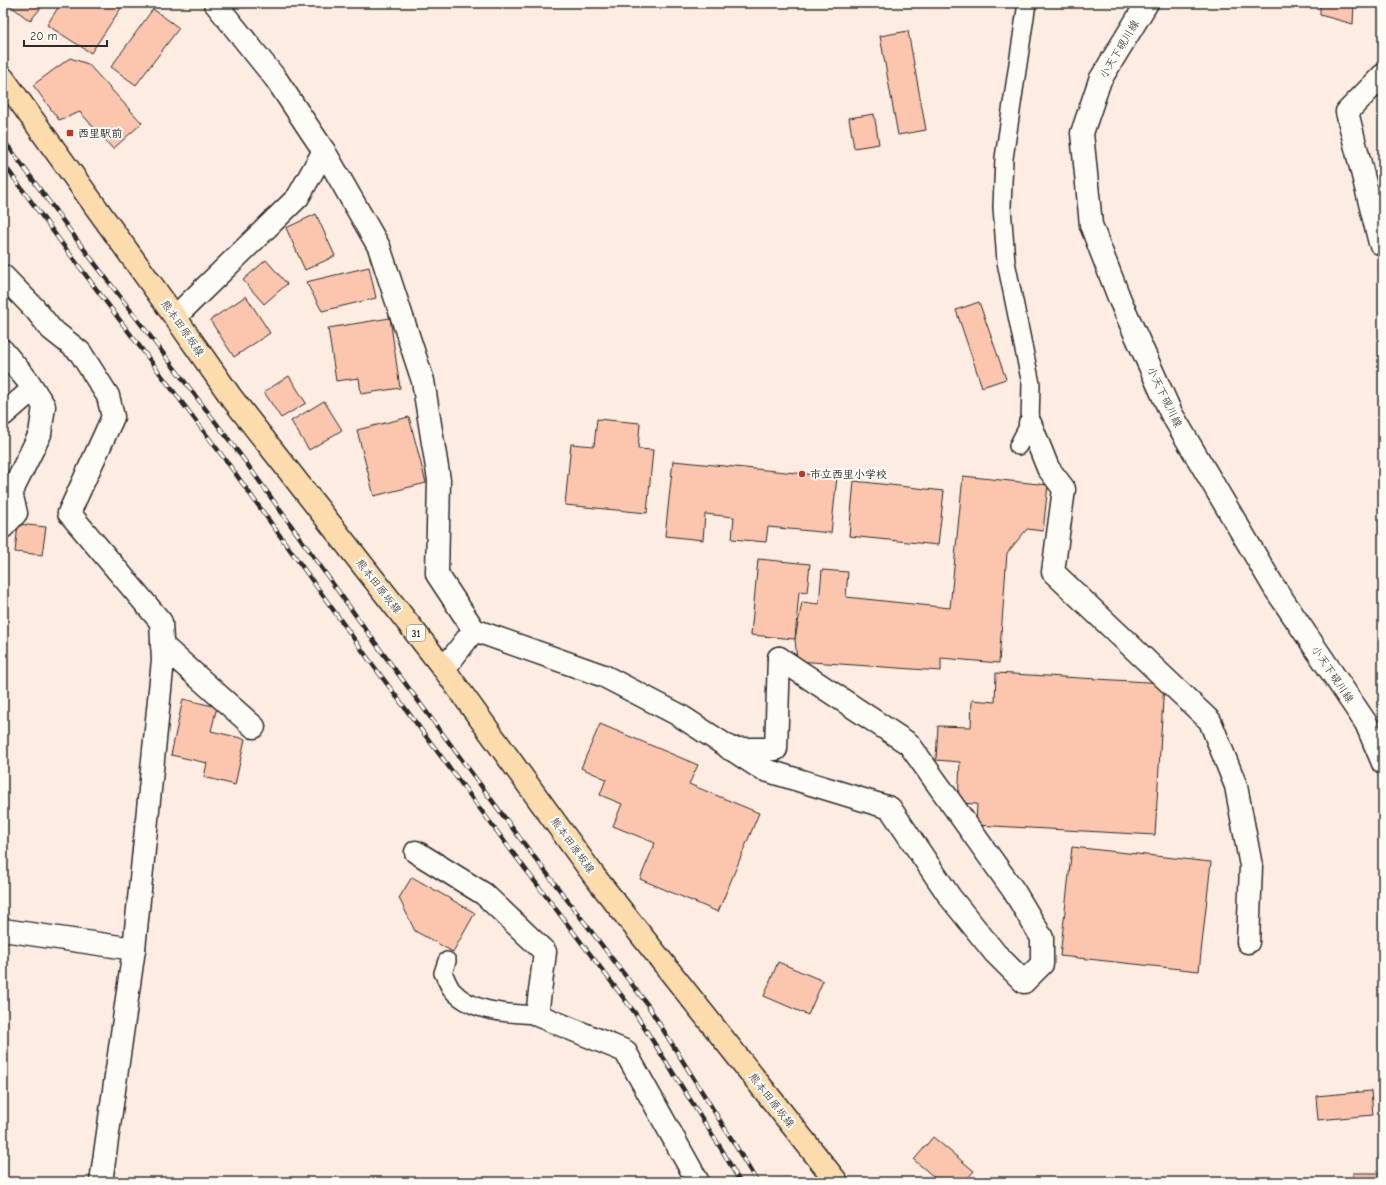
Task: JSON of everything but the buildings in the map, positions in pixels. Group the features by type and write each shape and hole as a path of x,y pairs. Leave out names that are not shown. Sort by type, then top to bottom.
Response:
{"main road":[{"name":"熊本田原坂線","path":"3,78 231,397 444,670 595,877 837,1182"}],"street":[{"path":"215,3 276,79 324,151 379,247 423,381 439,480 437,574 474,630 604,676 679,715 730,749 762,769 890,808 950,897 1000,958 1024,982 1042,964 1042,938 1014,891 909,744 779,658 776,749 730,749"},
{"name":"小天下硯川線","path":"1147,3 1100,80 1082,132 1091,225 1120,300 1171,413 1274,587 1366,723 1383,763"},
{"path":"1380,243 1347,112 1383,75"},
{"path":"175,317 298,197 324,151"},
{"path":"3,276 51,328 80,352 108,396 113,417 69,513 161,622 163,660 134,949 101,1182"},
{"path":"3,351 33,389 44,406 40,434 10,493 16,513 3,527"},
{"path":"3,415 33,389"},
{"path":"1030,423 1048,468 1064,489 1053,572 1210,722 1236,786 1251,866 1248,942"},
{"path":"444,670 474,630"},
{"path":"162,645 254,727"},
{"path":"416,852 484,894 545,952 537,1015 625,1051 698,1182"},
{"path":"3,930 134,949"}],"lane":[{"path":"1018,446 1030,423 1031,384 1006,262 1002,207 1004,158 1027,3"},
{"path":"447,961 443,973 452,989 469,1004 502,1012 537,1015"}],"railway":[{"path":"3,139 77,240 242,457 379,648 519,837 647,1004 757,1182"},
{"path":"3,163 230,466 367,657 507,845 635,1013 722,1150 740,1182"}],"place":[{"name":"西里駅前","path":"70,133"},
{"name":"市立西里小学校","path":"802,474"}]}
